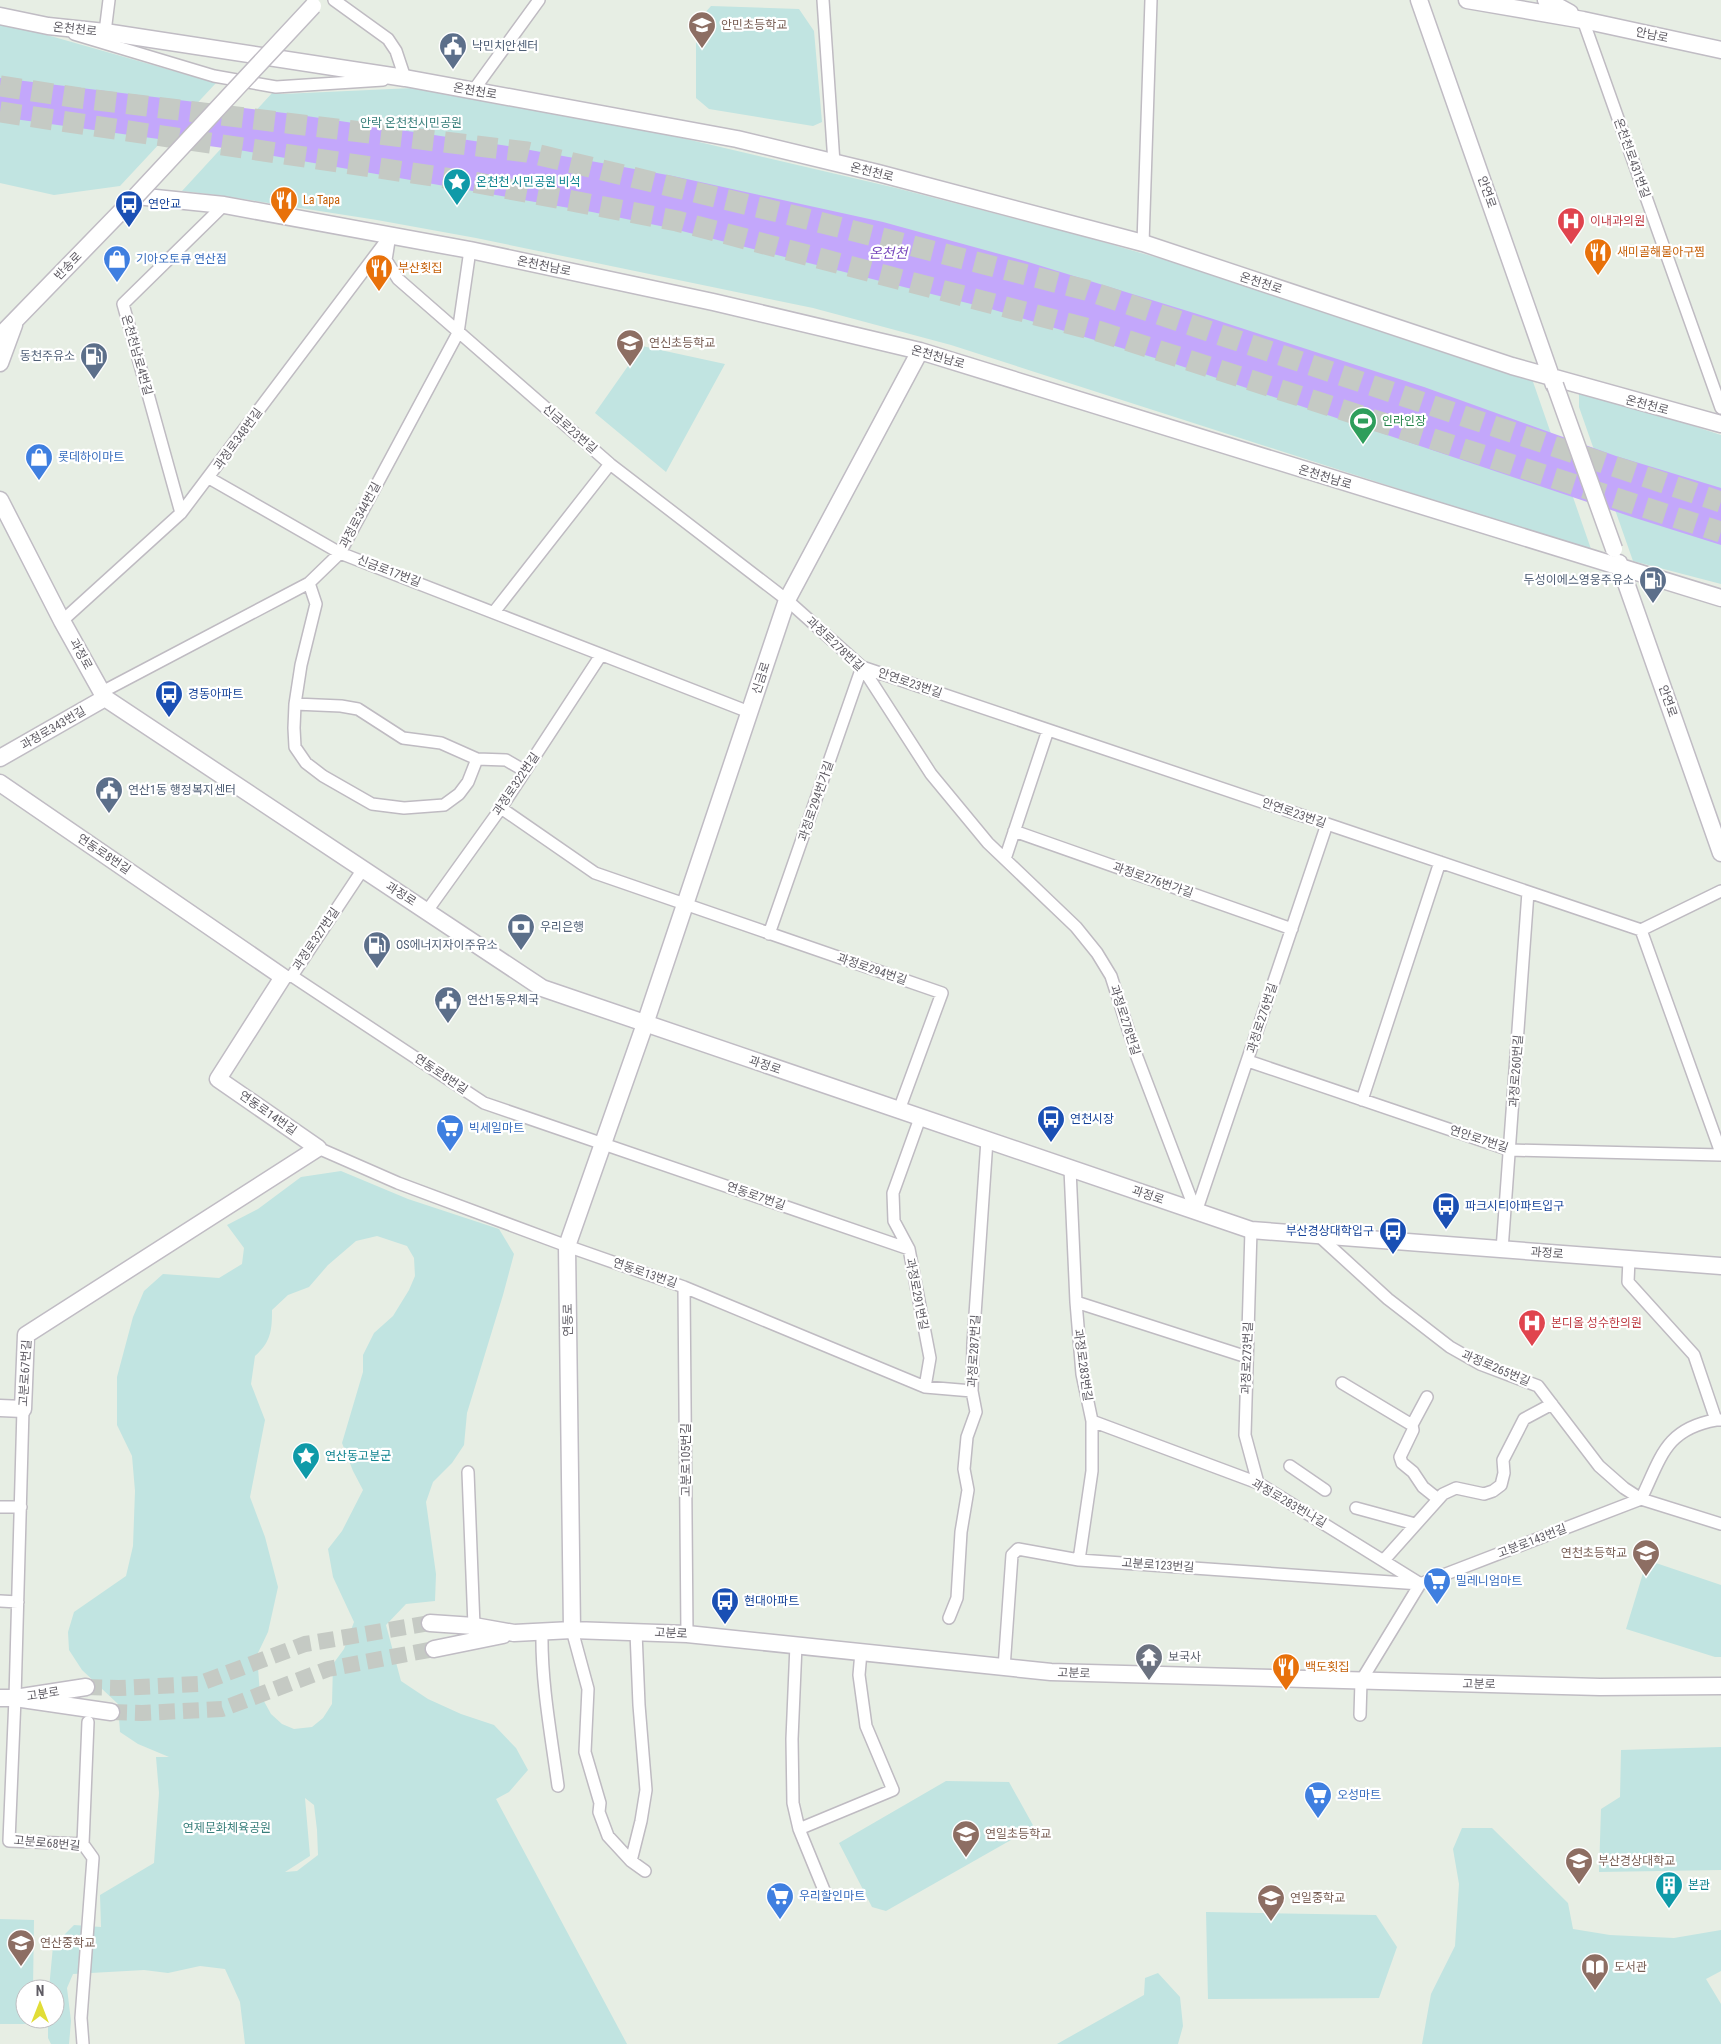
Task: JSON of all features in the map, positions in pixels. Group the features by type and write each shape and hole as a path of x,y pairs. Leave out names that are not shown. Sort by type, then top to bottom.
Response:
{"street":[{"path":"106,32 109,0"},
{"path":"48,26 214,76 276,87 405,78 396,51 388,39 334,0"},
{"path":"473,91 539,0"},
{"path":"823,0 834,163"},
{"path":"1143,243 1150,0"},
{"name":"안연로","path":"1419,0 1553,382 1715,820 1721,854"},
{"name":"안남로","path":"1467,0 1583,20 1721,50"},
{"name":"안남로","path":"1546,0 1583,20"},
{"name":"반송로","path":"0,336 136,196 316,3"},
{"name":"온천천로","path":"0,16 48,26 106,32 405,78 737,140 834,163 1143,243 1553,382 1721,424"},
{"name":"온천천로431번길","path":"1583,20 1721,408"},
{"name":"온천천남로","path":"136,196 224,204 470,250 713,302 920,351 1621,569 1721,598"},
{"name":"온천천남로4번길","path":"181,513 123,304 224,204"},
{"name":"신금로23번길","path":"390,235 386,260 398,280 610,464 787,600"},
{"name":"과정로348번길","path":"62,620 181,513 390,235"},
{"name":"과정로344번길","path":"104,694 309,584 340,552 458,333 470,250"},
{"path":"0,324 18,317"},
{"path":"0,363 18,317"},
{"name":"신금로","path":"645,1024 787,600 920,351"},
{"path":"494,612 610,464"},
{"name":"신금로17번길","path":"209,478 340,552 749,712"},
{"name":"과정로","path":"0,500 62,620 104,694 542,988 1251,1230 1721,1266"},
{"path":"309,584 316,604 301,665 295,704 295,747 306,763 323,776 372,804 404,808 444,805 459,794 468,782 477,759"},
{"name":"과정로278번길","path":"787,600 862,667 931,774 988,843 1076,928 1097,953 1111,976 1136,1057 1196,1212"},
{"name":"과정로322번길","path":"427,911 501,808 601,655"},
{"name":"안연로23번길","path":"862,667 1641,930"},
{"name":"과정로294번가길","path":"769,934 862,667"},
{"name":"과정로343번길","path":"0,758 104,694"},
{"path":"295,704 341,706 358,710 404,738 441,743 477,759 506,760 525,771"},
{"path":"1004,859 1048,730"},
{"name":"연동로8번길","path":"0,783 288,976 484,1103 604,1144"},
{"name":"과정로294번길","path":"501,808 595,874 942,993 899,1110"},
{"name":"과정로276번길","path":"1196,1212 1327,824"},
{"name":"과정로276번가길","path":"1014,831 1292,930"},
{"path":"1362,1100 1440,862"},
{"name":"과정로327번길","path":"218,1079 363,869"},
{"path":"1721,891 1641,930 1721,1154"},
{"name":"과정로260번길","path":"1502,1250 1528,892"},
{"name":"연동로","path":"572,1630 567,1246 645,1024"},
{"name":"연안로7번길","path":"1248,1061 1510,1150 1721,1154"},
{"name":"연동로14번길","path":"218,1079 318,1148"},
{"name":"과정로291번길","path":"920,1118 893,1193 894,1221 909,1249 930,1358 925,1387"},
{"name":"과정로287번길","path":"949,1618 957,1598 961,1532 968,1490 964,1469 967,1437 976,1412 972,1391 973,1344 987,1140"},
{"name":"연동로7번길","path":"604,1144 909,1249"},
{"name":"연동로13번길","path":"318,1148 398,1183 684,1287 925,1387 972,1391"},
{"name":"고분로67번길","path":"8,1698 18,1602 26,1335 318,1148"},
{"name":"과정로283번길","path":"1070,1169 1076,1302 1082,1374 1092,1421 1092,1471 1079,1560"},
{"name":"과정로273번길","path":"1251,1230 1245,1435 1258,1483"},
{"name":"과정로265번길","path":"1319,1236 1388,1299 1450,1347 1480,1364 1538,1386 1599,1466 1624,1488 1642,1499 1721,1524"},
{"path":"1629,1259 1628,1282 1694,1355 1718,1420 1701,1422 1684,1430 1668,1443 1642,1499"},
{"name":"고분로105번길","path":"684,1287 687,1634"},
{"path":"1076,1302 1247,1357"},
{"path":"1342,1383 1412,1424"},
{"path":"1427,1397 1412,1424 1413,1430 1400,1457 1402,1463 1412,1472 1423,1487 1438,1499"},
{"path":"1384,1560 1443,1494 1456,1488 1484,1494 1493,1491 1501,1485 1504,1473 1503,1460 1524,1419 1552,1404"},
{"path":"0,1408 23,1409"},
{"name":"과정로283번나길","path":"1092,1421 1258,1483 1420,1584"},
{"path":"1290,1466 1325,1490"},
{"path":"468,1472 474,1626"},
{"name":"고분로143번길","path":"1420,1584 1642,1499"},
{"path":"0,1507 21,1507"},
{"path":"1356,1508 1415,1524"},
{"name":"고분로123번길","path":"1004,1668 1012,1555 1018,1549 1079,1560 1420,1584"},
{"path":"1360,1715 1361,1681 1420,1584"},
{"path":"0,1601 18,1602"},
{"name":"고분로","path":"430,1623 474,1626 514,1633 542,1630 572,1630 687,1634 1004,1668 1060,1672 1600,1687 1721,1686"},
{"path":"542,1630 549,1724 558,1786"},
{"path":"572,1630 588,1689 585,1752 600,1803 599,1812 608,1836 631,1861 645,1871"},
{"path":"631,1861 641,1821 646,1790 638,1697 636,1632"},
{"path":"434,1650 514,1633"},
{"path":"796,1645 792,1739 793,1803 799,1829 826,1895"},
{"path":"799,1829 893,1790 866,1726 859,1675 861,1652"},
{"name":"고분로","path":"8,1698 86,1687"},
{"path":"8,1698 111,1712"},
{"name":"고분로68번길","path":"8,1698 5,1791 9,1841 83,1844 93,1858 81,2018 83,2044"},
{"path":"83,1844 88,1722"}],"green space":[{"path":"711,6 799,9 814,31 822,122 813,126 709,109 696,98 696,23"},
{"path":"0,23 216,83 120,186 54,195 0,183"},
{"name":"안락 온천천시민공원","path":"413,88 635,127 896,188 1082,236 1207,272 1531,376 1591,549 1573,545 951,345 813,308 476,238 377,220 182,191 273,92 282,94"},
{"path":"642,346 725,364 666,472 595,413"},
{"path":"1585,393 1626,404 1721,435 1721,584 1633,561 1579,407 1579,394"},
{"name":"연제문화체육공원","path":"341,1171 408,1199 499,1229 514,1254 467,1413 464,1445 452,1463 433,1482 426,1502 436,1574 435,1601 406,1604 386,1625 401,1681 428,1699 461,1714 494,1725 516,1748 528,1770 509,1792 496,1799 627,2044 245,2044 240,2002 225,1969 200,1966 168,1973 144,1970 73,1974 67,1988 71,2021 69,2044 51,2044 48,2038 48,2029 65,2029 65,1979 50,1979 53,1946 74,1925 101,1927 100,1895 154,1863 159,1793 156,1757 169,1757 138,1744 120,1732 118,1704 82,1670 69,1650 68,1632 74,1612 126,1576 133,1546 135,1491 132,1456 117,1425 117,1377 133,1317 144,1291 163,1274 219,1278 242,1264 244,1248 227,1225 258,1209 301,1177","holes":["377,1236 407,1246 414,1258 415,1276 393,1316 374,1333 363,1355 363,1372 342,1443 363,1490 342,1531 328,1549 333,1577 354,1622 344,1649 333,1664 332,1704 323,1718 312,1727 294,1729 282,1724 271,1714 260,1694 257,1655 268,1632 278,1587 265,1537 250,1497 265,1420 251,1384 255,1356 264,1346 270,1335 272,1310 288,1295 309,1287 328,1265 356,1241","305,1798 314,1805 318,1855 297,1871 285,1872 310,1856"]},
{"path":"1647,1560 1721,1585 1721,1657 1715,1657 1626,1629"},
{"path":"1721,1747 1721,1870 1599,1872 1601,1809 1620,1797 1621,1750"},
{"path":"946,1781 1009,1782 1034,1827 886,1911 872,1907 839,1843"},
{"path":"1462,1828 1492,1828 1568,1903 1573,1929 1610,1935 1674,1938 1721,1930 1721,1971 1706,1979 1721,2004 1721,2044 1422,2044 1431,1994 1455,1946 1459,1884 1453,1849"},
{"path":"1206,1912 1376,1915 1397,1947 1379,1998 1208,1999"},
{"path":"0,1919 34,1920 33,1979 15,1979 15,2024 0,2024"},
{"path":"1158,1973 1180,1997 1183,2026 1178,2044 1057,2044 1144,1995 1145,1978"}],"water":[{"name":"온천천","path":"0,78 293,114 508,146 673,176 883,222 1025,261 1207,317 1424,387 1616,456 1721,488 1721,545 1175,364 991,309 670,228 592,212 245,151 0,117"}],"tunnel":[{"path":"0,86 80,98 527,152 795,216 1086,290 1721,502"},
{"path":"0,112 473,182 677,221 1101,332 1721,532"},
{"path":"86,1687 119,1688 198,1684 305,1644 430,1623"},
{"path":"111,1712 142,1713 222,1709 328,1669 434,1649"}],"place":[{"name":"안민초등학교","path":"702,49"},
{"name":"낙민치안센터","path":"453,70"},
{"name":"온천천 시민공원 비석","path":"457,206"},
{"name":"La Tapa","path":"284,224"},
{"name":"연안교","path":"129,228"},
{"name":"이내과의원","path":"1571,245"},
{"name":"새미골해물아구찜","path":"1598,276"},
{"name":"기아오토큐 연산점","path":"117,283"},
{"name":"부산횟집","path":"379,292"},
{"name":"연신초등학교","path":"630,367"},
{"name":"동천주유소","path":"94,380"},
{"name":"인라인장","path":"1363,445"},
{"name":"롯데하이마트","path":"39,481"},
{"name":"두성이에스영웅주유소","path":"1653,604"},
{"name":"경동아파트","path":"169,718"},
{"name":"연산1동 행정복지센터","path":"109,814"},
{"name":"우리은행","path":"521,951"},
{"name":"OS에너지자이주유소","path":"377,969"},
{"name":"연산1동우체국","path":"448,1024"},
{"name":"연천시장","path":"1051,1143"},
{"name":"빅세일마트","path":"450,1152"},
{"name":"파크시티아파트입구","path":"1446,1230"},
{"name":"부산경상대학입구","path":"1393,1255"},
{"name":"본디올 성수한의원","path":"1532,1347"},
{"name":"연산동고분군","path":"306,1480"},
{"name":"연천초등학교","path":"1646,1577"},
{"name":"밀레니엄마트","path":"1437,1605"},
{"name":"현대아파트","path":"725,1625"},
{"name":"보국사","path":"1149,1681"},
{"name":"백도횟집","path":"1286,1691"},
{"name":"오성마트","path":"1318,1819"},
{"name":"연일초등학교","path":"966,1858"},
{"name":"부산경상대학교","path":"1579,1885"},
{"name":"본관","path":"1669,1909"},
{"name":"우리할인마트","path":"780,1920"},
{"name":"연일중학교","path":"1271,1922"},
{"name":"연산중학교","path":"21,1967"},
{"name":"도서관","path":"1595,1991"}]}
